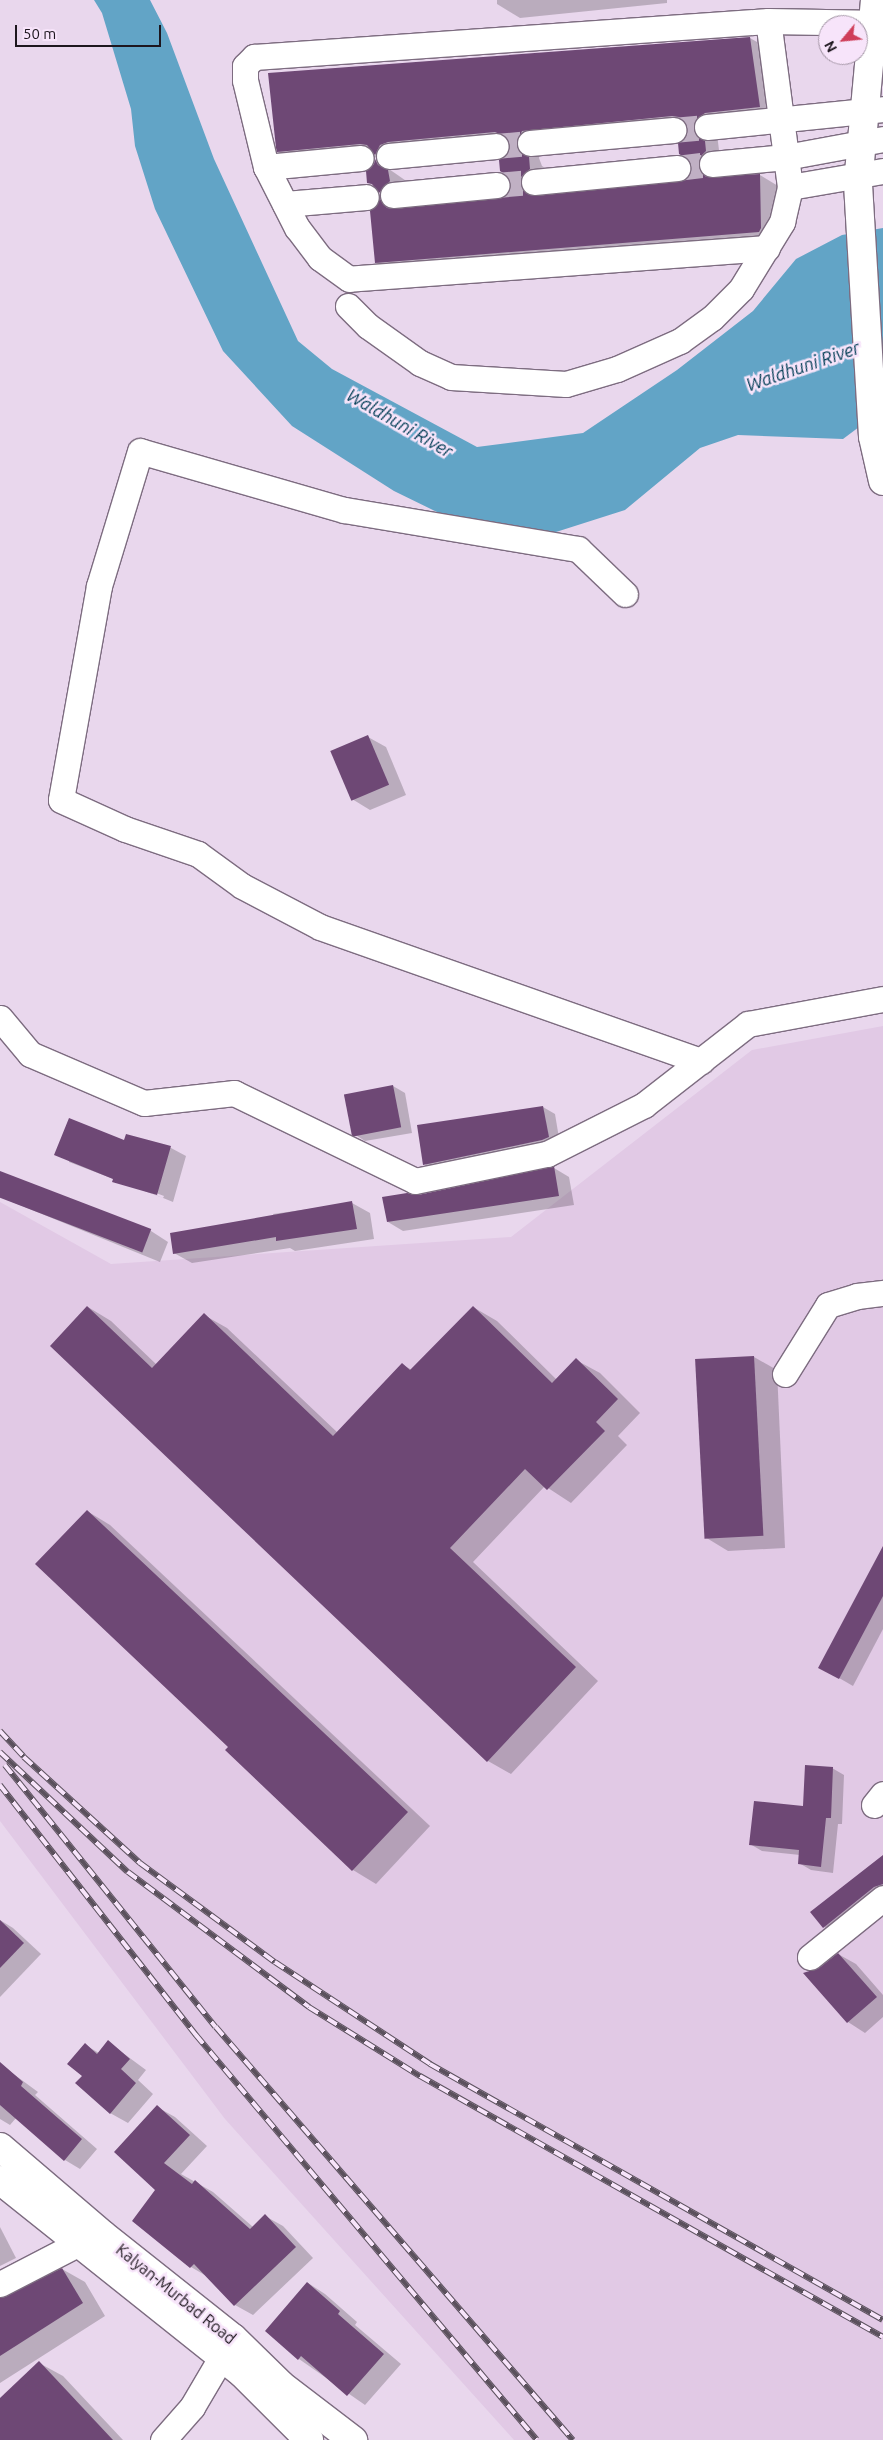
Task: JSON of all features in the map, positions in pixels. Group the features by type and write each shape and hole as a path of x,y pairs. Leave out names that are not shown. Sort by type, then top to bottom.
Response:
{"main road":[{"path":"876,9 874,110 872,141 866,177 873,437 883,482"},
{"name":"Kalyan-Murbad Road","path":"0,2147 86,2235 227,2348 281,2385 353,2440"},
{"name":"Kalyan-Murbad Road","path":"4,2188 86,2235"},
{"name":"Kalyan-Murbad Road","path":"227,2348 242,2373 309,2440"}],"street":[{"path":"767,248 349,279 320,258 297,228 266,167 245,80 245,66 254,57 768,21 876,9"},
{"path":"348,306 368,326 420,363 451,378 566,384 617,369 680,341 712,318 741,289 782,222 790,187 768,21"},
{"path":"707,127 781,121 874,110"},
{"path":"530,143 673,130"},
{"path":"712,164 786,157 872,141"},
{"path":"389,156 496,146"},
{"path":"266,167 361,158"},
{"path":"534,182 677,168"},
{"path":"790,187 866,177"},
{"path":"393,195 497,185"},
{"path":"285,204 366,197"},
{"path":"626,594 578,549 344,510 140,451 100,586 61,800 125,829 198,854 242,886 320,927 700,1061"},
{"path":"0,1018 30,1054 144,1103 234,1092 414,1181 547,1154 644,1105 748,1024 883,999"},
{"path":"785,1374 828,1305 857,1296 883,1293"},
{"path":"810,1957 883,1898"},
{"path":"0,2284 86,2235"},
{"path":"163,2440 192,2407 227,2348"}],"shaded area":[{"path":"883,1026 883,2440 514,2440 225,2119 0,1821 0,1202 111,1264 511,1237 752,1050"}],"water":[{"name":"Waldhuni River","path":"94,0 150,0 167,33 214,159 298,341 332,369 477,447 583,433 677,370 753,311 796,259 842,235 883,228 883,409 843,439 738,435 700,448 625,510 556,532 482,534 394,491 292,426 223,351 155,209 135,146 131,109 102,13"}],"building":[{"path":"750,37 760,107 705,113 694,121 693,128 696,136 705,141 706,151 699,158 698,165 706,177 760,174 761,228 759,232 375,263 370,211 380,199 387,208 394,209 505,197 511,183 508,176 500,171 499,160 509,152 507,137 495,132 388,142 380,145 375,155 367,145 360,144 277,152 268,73","holes":["672,116 679,117 687,128 686,136 678,143 679,154 688,159 691,166 685,180 535,196 522,190 521,177 530,169 529,157 519,152 516,145 522,131"]},
{"path":"375,159 378,165 388,170 390,181 379,193 372,184 367,183 366,171 374,164"},
{"path":"368,735 389,785 351,801 330,751"},
{"path":"393,1085 401,1127 352,1137 344,1095"},
{"path":"543,1106 549,1137 423,1165 417,1125"},
{"path":"69,1118 124,1140 126,1134 171,1146 157,1195 112,1182 113,1179 54,1155"},
{"path":"554,1166 559,1196 387,1222 382,1197 407,1193 418,1195"},
{"path":"0,1171 151,1229 142,1252 0,1198"},
{"path":"352,1201 357,1229 276,1241 276,1237 173,1254 170,1233"},
{"path":"87,1306 152,1368 204,1313 333,1436 402,1363 410,1370 473,1306 552,1383 576,1358 618,1399 596,1422 605,1431 547,1490 525,1469 450,1548 576,1667 487,1762 50,1346"},
{"path":"754,1356 763,1536 705,1539 695,1359"},
{"path":"87,1510 408,1812 352,1871 225,1750 228,1747 35,1564"},
{"path":"883,1546 883,1596 839,1679 818,1668"},
{"path":"805,1765 833,1767 831,1818 826,1818 821,1867 798,1864 799,1850 749,1845 754,1801 803,1806"},
{"path":"883,1855 883,1884 874,1887 823,1928 810,1912"},
{"path":"0,1920 24,1943 0,1968"},
{"path":"838,1953 877,1997 847,2023 803,1973 819,1968"},
{"path":"108,2040 130,2059 121,2069 136,2083 110,2114 75,2083 82,2076 67,2064 85,2043 97,2054"},
{"path":"0,2062 23,2082 21,2086 82,2139 64,2161 0,2105"},
{"path":"157,2105 190,2135 164,2163 192,2184 195,2180 250,2229 265,2214 296,2247 234,2306 194,2264 190,2268 132,2221 155,2190 114,2152"},
{"path":"62,2268 83,2303 0,2356 0,2298"},
{"path":"307,2282 340,2311 338,2314 384,2354 347,2396 301,2356 298,2360 265,2331"},
{"path":"39,2361 113,2440 0,2440 0,2398"}],"tunnel":[{"path":"673,130 707,127"},
{"path":"496,146 530,143"},
{"path":"677,168 712,164"},
{"path":"497,185 534,182"}],"railway":[{"path":"0,1731 24,1757 140,1863 275,1962 430,2064 883,2320"},
{"path":"0,1752 128,1872 309,2007 420,2076 883,2337"},
{"path":"5,1765 216,2027 573,2440"},
{"path":"0,1785 196,2035 537,2440"}]}
